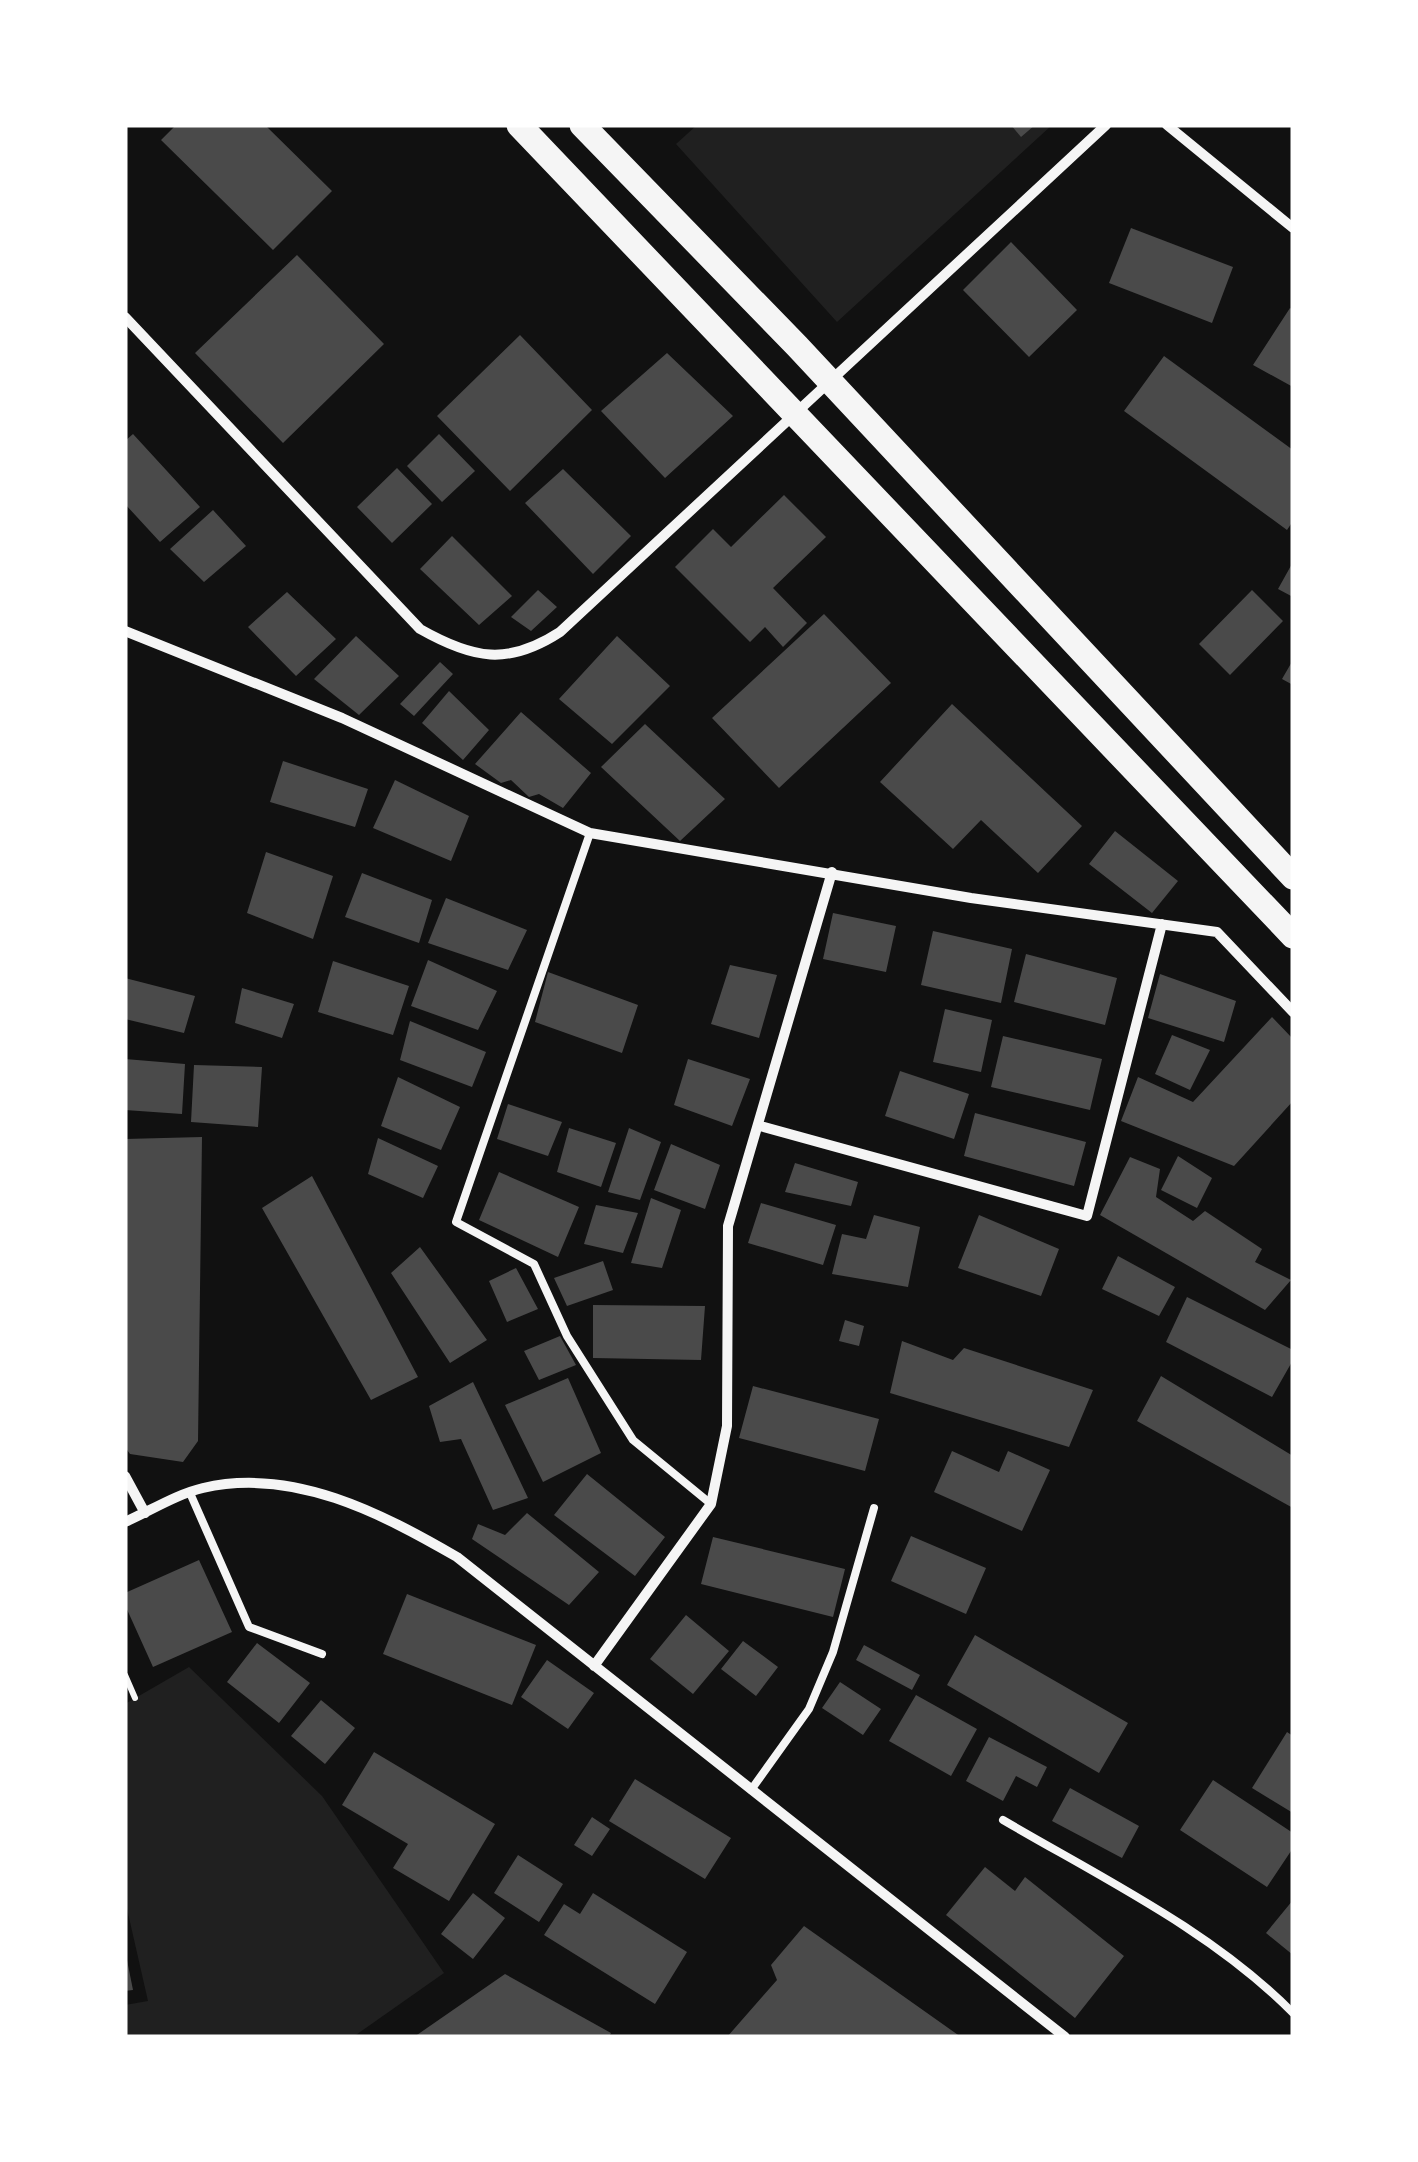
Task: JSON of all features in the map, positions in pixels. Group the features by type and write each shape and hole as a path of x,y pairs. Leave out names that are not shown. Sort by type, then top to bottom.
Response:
{"main road":[{"path":"519,125 1293,936"},
{"path":"582,125 828,379 1293,876"}],"street":[{"path":"125,317 420,629 451,647 493,657 533,649 560,632 828,379 1106,125"},
{"path":"1167,125 1293,228"},
{"path":"125,630 342,718 590,834 971,898 1217,932 1293,1012"},
{"path":"594,1666 711,1504 727,1426 728,1226 832,872"},
{"path":"760,1126 1086,1216 1162,924"},
{"path":"125,1476 145,1513"},
{"path":"125,1522 190,1493 258,1480 333,1498 396,1521 456,1558 1065,2037"}],"lane":[{"path":"590,834 456,1222 534,1264 567,1336 633,1440 711,1504"},
{"path":"190,1493 249,1626 322,1654"},
{"path":"751,1790 809,1708 833,1652 874,1508"},
{"path":"1003,1820 1189,1930 1264,1984 1293,2012"}],"path":[{"path":"125,1674 135,1698"}],"shaded area":[{"path":"697,125 1052,125 837,322 676,144"},
{"path":"189,1667 322,1796 444,1973 353,2037 125,2037 125,2005 148,2001 125,1900 125,1704"}],"building":[{"path":"176,125 265,125 332,191 273,250 161,140"},
{"path":"1011,125 1035,125 1021,137"},
{"path":"1131,228 1233,267 1212,323 1109,283"},
{"path":"1011,242 1077,310 1029,357 963,290"},
{"path":"297,255 384,344 283,443 195,353"},
{"path":"1290,308 1293,310 1293,387 1253,365"},
{"path":"520,335 592,410 510,491 437,416"},
{"path":"667,353 733,416 665,478 601,411"},
{"path":"1164,356 1293,450 1293,521 1287,530 1124,411"},
{"path":"133,434 200,507 160,542 125,504 125,441"},
{"path":"439,434 475,471 442,502 407,466"},
{"path":"397,468 432,504 392,543 357,507"},
{"path":"563,469 631,536 593,574 525,503"},
{"path":"784,495 826,537 773,588 807,623 783,647 765,627 750,642 675,567 713,529 731,547"},
{"path":"213,510 246,546 204,582 170,549"},
{"path":"452,536 512,596 479,625 420,569"},
{"path":"1293,562 1293,597 1278,589"},
{"path":"538,590 557,607 531,631 511,617"},
{"path":"1252,590 1283,621 1230,675 1199,644"},
{"path":"287,592 336,639 296,676 248,627"},
{"path":"824,614 891,683 779,788 712,718"},
{"path":"356,636 399,676 359,715 314,679"},
{"path":"617,636 670,686 612,744 559,699"},
{"path":"1293,660 1293,685 1282,679"},
{"path":"440,662 453,674 414,716 400,704"},
{"path":"449,691 489,730 463,760 422,723"},
{"path":"952,704 1082,826 1038,873 981,820 953,849 880,782"},
{"path":"521,712 591,773 563,808 539,794 529,797 511,780 501,783 475,764"},
{"path":"645,724 725,799 680,841 601,767"},
{"path":"283,761 368,789 355,827 270,802"},
{"path":"395,780 469,816 451,861 373,828"},
{"path":"1115,831 1178,881 1152,913 1089,864"},
{"path":"266,852 333,876 313,939 247,913"},
{"path":"362,873 432,900 419,943 345,917"},
{"path":"446,898 527,930 508,970 428,943"},
{"path":"833,913 896,926 886,972 823,959"},
{"path":"933,931 1012,949 1001,1003 921,985"},
{"path":"1026,954 1117,978 1105,1025 1014,1002"},
{"path":"428,960 497,991 478,1030 411,1006"},
{"path":"333,961 409,986 393,1035 318,1012"},
{"path":"730,965 777,975 759,1038 711,1024"},
{"path":"548,972 638,1005 622,1053 535,1022"},
{"path":"1160,974 1236,1001 1224,1042 1148,1018"},
{"path":"125,978 195,996 184,1033 125,1019"},
{"path":"242,988 294,1004 282,1038 235,1023"},
{"path":"945,1009 992,1020 981,1072 933,1062"},
{"path":"1272,1017 1293,1039 1293,1101 1234,1166 1121,1121 1138,1077 1193,1102"},
{"path":"410,1021 486,1052 472,1087 400,1060"},
{"path":"1172,1035 1210,1050 1190,1090 1155,1074"},
{"path":"1003,1036 1102,1059 1090,1110 991,1087"},
{"path":"125,1059 185,1064 182,1114 125,1110"},
{"path":"688,1059 750,1079 732,1126 674,1105"},
{"path":"194,1065 262,1067 258,1127 191,1122"},
{"path":"900,1071 969,1094 954,1139 885,1116"},
{"path":"398,1077 460,1107 441,1150 381,1126"},
{"path":"508,1104 562,1122 548,1156 497,1139"},
{"path":"975,1113 1086,1142 1074,1186 964,1156"},
{"path":"569,1128 616,1143 601,1187 557,1172"},
{"path":"629,1128 661,1142 640,1200 608,1192"},
{"path":"202,1137 198,1441 183,1462 130,1454 125,1447 125,1139"},
{"path":"378,1138 438,1166 423,1198 368,1174"},
{"path":"671,1144 720,1165 705,1209 654,1190"},
{"path":"1178,1156 1212,1178 1197,1208 1161,1190"},
{"path":"1130,1157 1160,1169 1156,1197 1193,1221 1205,1211 1262,1249 1255,1262 1291,1280 1265,1310 1100,1215"},
{"path":"795,1163 858,1182 851,1206 785,1192"},
{"path":"499,1172 579,1207 558,1257 479,1220"},
{"path":"312,1176 418,1377 371,1400 262,1208"},
{"path":"651,1198 681,1210 662,1268 631,1263"},
{"path":"761,1203 836,1225 823,1265 748,1243"},
{"path":"596,1205 638,1213 623,1253 584,1244"},
{"path":"874,1215 920,1227 908,1287 832,1274 842,1234 866,1239"},
{"path":"979,1215 1059,1249 1041,1296 958,1268"},
{"path":"420,1247 487,1340 450,1363 391,1273"},
{"path":"1118,1256 1175,1287 1159,1316 1102,1289"},
{"path":"603,1261 613,1290 567,1306 554,1278"},
{"path":"516,1268 538,1309 507,1322 489,1281"},
{"path":"1187,1297 1293,1350 1293,1360 1272,1397 1166,1342"},
{"path":"593,1305 705,1306 701,1360 593,1358"},
{"path":"845,1320 864,1326 859,1346 839,1341"},
{"path":"560,1336 576,1365 539,1380 524,1351"},
{"path":"902,1341 953,1360 964,1348 1093,1390 1069,1447 890,1393"},
{"path":"1161,1376 1293,1456 1293,1508 1137,1421"},
{"path":"568,1378 601,1453 543,1482 505,1405"},
{"path":"473,1382 528,1498 493,1510 461,1439 440,1442 429,1406"},
{"path":"753,1386 879,1419 865,1471 739,1438"},
{"path":"952,1451 999,1472 1008,1451 1050,1470 1022,1531 934,1492"},
{"path":"587,1474 665,1537 635,1576 554,1515"},
{"path":"527,1513 599,1572 569,1605 472,1539 478,1524 505,1535"},
{"path":"911,1536 986,1568 966,1614 891,1581"},
{"path":"713,1537 845,1569 833,1617 701,1584"},
{"path":"199,1560 232,1632 153,1667 125,1605 125,1593"},
{"path":"407,1594 536,1645 512,1705 383,1654"},
{"path":"686,1615 729,1651 693,1694 650,1659"},
{"path":"975,1635 1128,1723 1099,1773 947,1685"},
{"path":"743,1641 778,1667 756,1696 721,1669"},
{"path":"257,1643 310,1683 279,1723 227,1682"},
{"path":"864,1645 920,1675 912,1690 856,1660"},
{"path":"547,1660 594,1693 568,1729 521,1697"},
{"path":"840,1682 881,1709 863,1735 822,1708"},
{"path":"916,1695 977,1729 951,1776 889,1741"},
{"path":"321,1700 355,1728 325,1764 291,1736"},
{"path":"1287,1732 1293,1736 1293,1813 1252,1788"},
{"path":"989,1737 1047,1767 1037,1787 1016,1776 1003,1801 966,1781"},
{"path":"374,1752 495,1824 449,1901 393,1868 408,1844 342,1805"},
{"path":"635,1779 731,1838 705,1879 609,1821"},
{"path":"1213,1780 1293,1833 1293,1848 1267,1887 1180,1830"},
{"path":"1070,1788 1139,1826 1122,1858 1052,1821"},
{"path":"592,1817 610,1829 592,1856 574,1845"},
{"path":"518,1855 563,1884 539,1922 494,1893"},
{"path":"985,1867 1015,1891 1025,1877 1124,1956 1075,2018 946,1915"},
{"path":"473,1893 505,1918 473,1959 441,1934"},
{"path":"593,1893 687,1952 655,2004 544,1935 564,1904 580,1914"},
{"path":"1293,1900 1293,1955 1266,1933"},
{"path":"804,1926 961,2037 727,2037 777,1980 771,1965"},
{"path":"125,1950 133,1990 125,1991"},
{"path":"505,1974 611,2033 609,2037 414,2037"}]}
